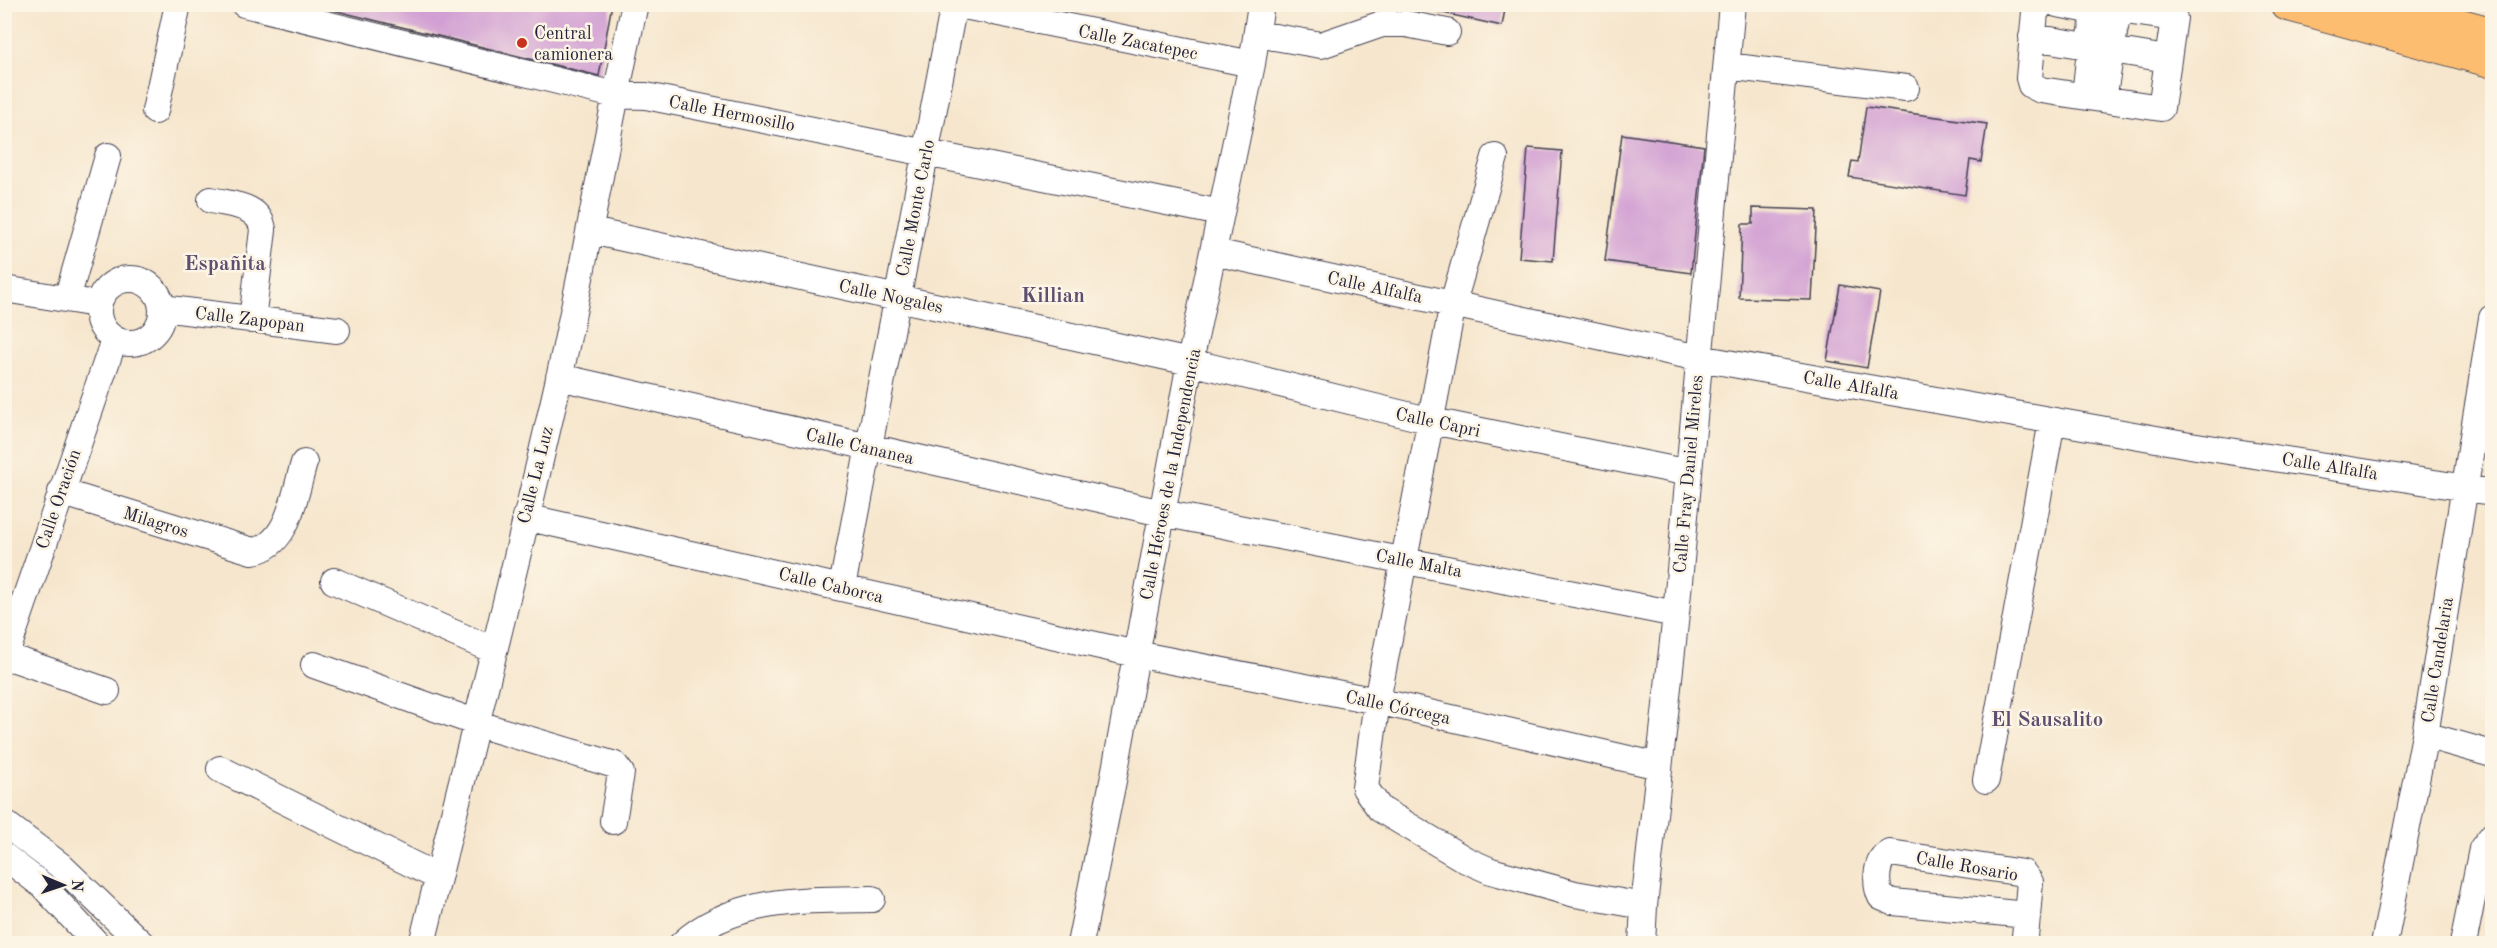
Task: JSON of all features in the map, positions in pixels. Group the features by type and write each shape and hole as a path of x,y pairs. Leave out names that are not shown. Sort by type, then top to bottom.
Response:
{"main road":[{"path":"2287,4 2493,61"},
{"path":"2396,6 2493,34"}],"street":[{"path":"155,111 178,4"},
{"name":"Calle Hermosillo","path":"244,4 615,95 646,96 927,151 1221,213"},
{"name":"Calle La Luz","path":"422,944 559,377 591,231 615,95 635,4"},
{"name":"Calle Zacatepec","path":"954,4 1252,64"},
{"name":"Calle Monte Carlo","path":"842,587 954,4"},
{"name":"Calle Héroes de la Independencia","path":"1080,944 1113,781 1190,362 1252,64 1261,4"},
{"name":"Calle Fray Daniel Mireles","path":"1642,944 1644,906 1676,614 1732,4"},
{"path":"2042,4 2035,12 2029,78 2031,85 2042,90 2161,108 2174,18 2107,7 2056,4"},
{"path":"2094,97 2107,7"},
{"path":"1257,34 1321,45 1382,24 1406,24 1447,32"},
{"path":"2032,37 2167,59"},
{"path":"1727,66 1906,88"},
{"path":"67,299 108,156"},
{"path":"1495,157 1453,303 1377,701 1365,788 1380,809 1466,860 1518,880 1644,906"},
{"path":"211,200 251,210 262,220 263,230 252,320"},
{"name":"Calle Nogales","path":"591,231 1190,362"},
{"name":"Calle Alfalfa","path":"1214,252 1699,358 2052,421 2493,492"},
{"path":"126,279 137,279 154,290 162,308 156,331 148,339 125,344 114,340 101,325 98,305 108,287 126,279"},
{"path":"4,289 98,305"},
{"name":"Calle Zapopan","path":"162,308 337,330"},
{"name":"Calle Candelaria","path":"2384,944 2425,735 2466,486 2488,377 2493,318"},
{"name":"Calle Oración","path":"7,645 114,340"},
{"name":"Calle Capri","path":"1190,362 1432,421 1689,473"},
{"name":"Calle Cananea","path":"559,377 1162,513"},
{"path":"1986,780 2052,421"},
{"name":"Milagros","path":"61,492 252,550 264,549 273,544 282,531 304,463"},
{"name":"Calle Malta","path":"1162,513 1676,614"},
{"name":"Calle Caborca","path":"525,517 1136,654"},
{"path":"334,580 493,650"},
{"path":"7,645 107,692"},
{"name":"Calle Córcega","path":"1136,654 1377,701 1659,766"},
{"path":"314,665 475,722 620,768 613,821"},
{"path":"2425,735 2493,754"},
{"path":"220,769 438,877"},
{"path":"97,944 43,886 5,856 12,828 68,873 142,944"},
{"path":"2463,944 2482,849 2493,836"},
{"name":"Calle Rosario","path":"2024,944 2027,915 2030,882 2022,873 1890,853 1883,855 1879,862 1877,891 1881,897 1893,902 2027,915"},
{"path":"682,944 698,928 733,913 773,904 872,899"}],"building":[{"name":"Central camionera","path":"309,4 612,4 599,76"},
{"path":"1435,4 1506,4 1502,26 1434,11"},
{"path":"1866,107 1987,124 1981,162 1970,160 1965,195 1849,177 1852,161 1858,162"},
{"path":"1622,134 1704,146 1691,273 1605,261"},
{"path":"1528,148 1562,151 1553,261 1519,258"},
{"path":"1753,208 1817,210 1812,300 1739,298 1742,224 1753,224"},
{"path":"1840,285 1880,292 1867,368 1827,361"}],"place":[{"name":"Central camionera","path":"522,43"}],"district":[{"name":"Españita","path":"225,263"},
{"name":"Killian","path":"1053,295"},
{"name":"El Sausalito","path":"2047,719"}]}
